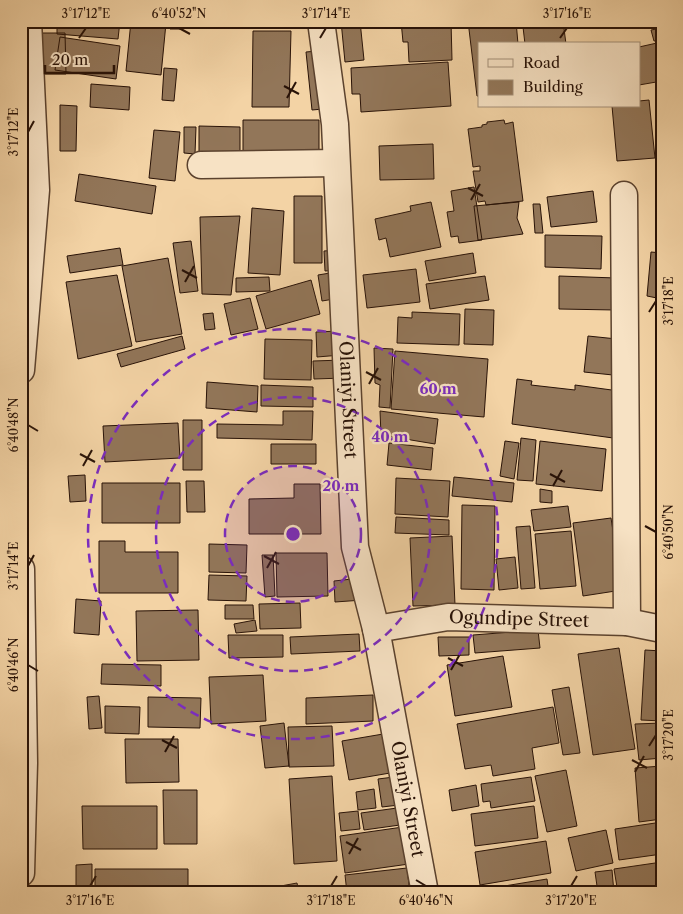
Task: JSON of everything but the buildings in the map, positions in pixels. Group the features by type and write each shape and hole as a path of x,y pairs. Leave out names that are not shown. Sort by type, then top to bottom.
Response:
{"street":[{"path":"21,370 36,190 28,21"},
{"name":"Olaniyi Street","path":"321,21 335,124 355,548 376,629 424,893"},
{"path":"201,166 336,162"},
{"path":"624,195 627,622"},
{"path":"21,569 21,873"},
{"name":"Ogundipe Street","path":"376,629 448,617 627,622 662,628"}]}
